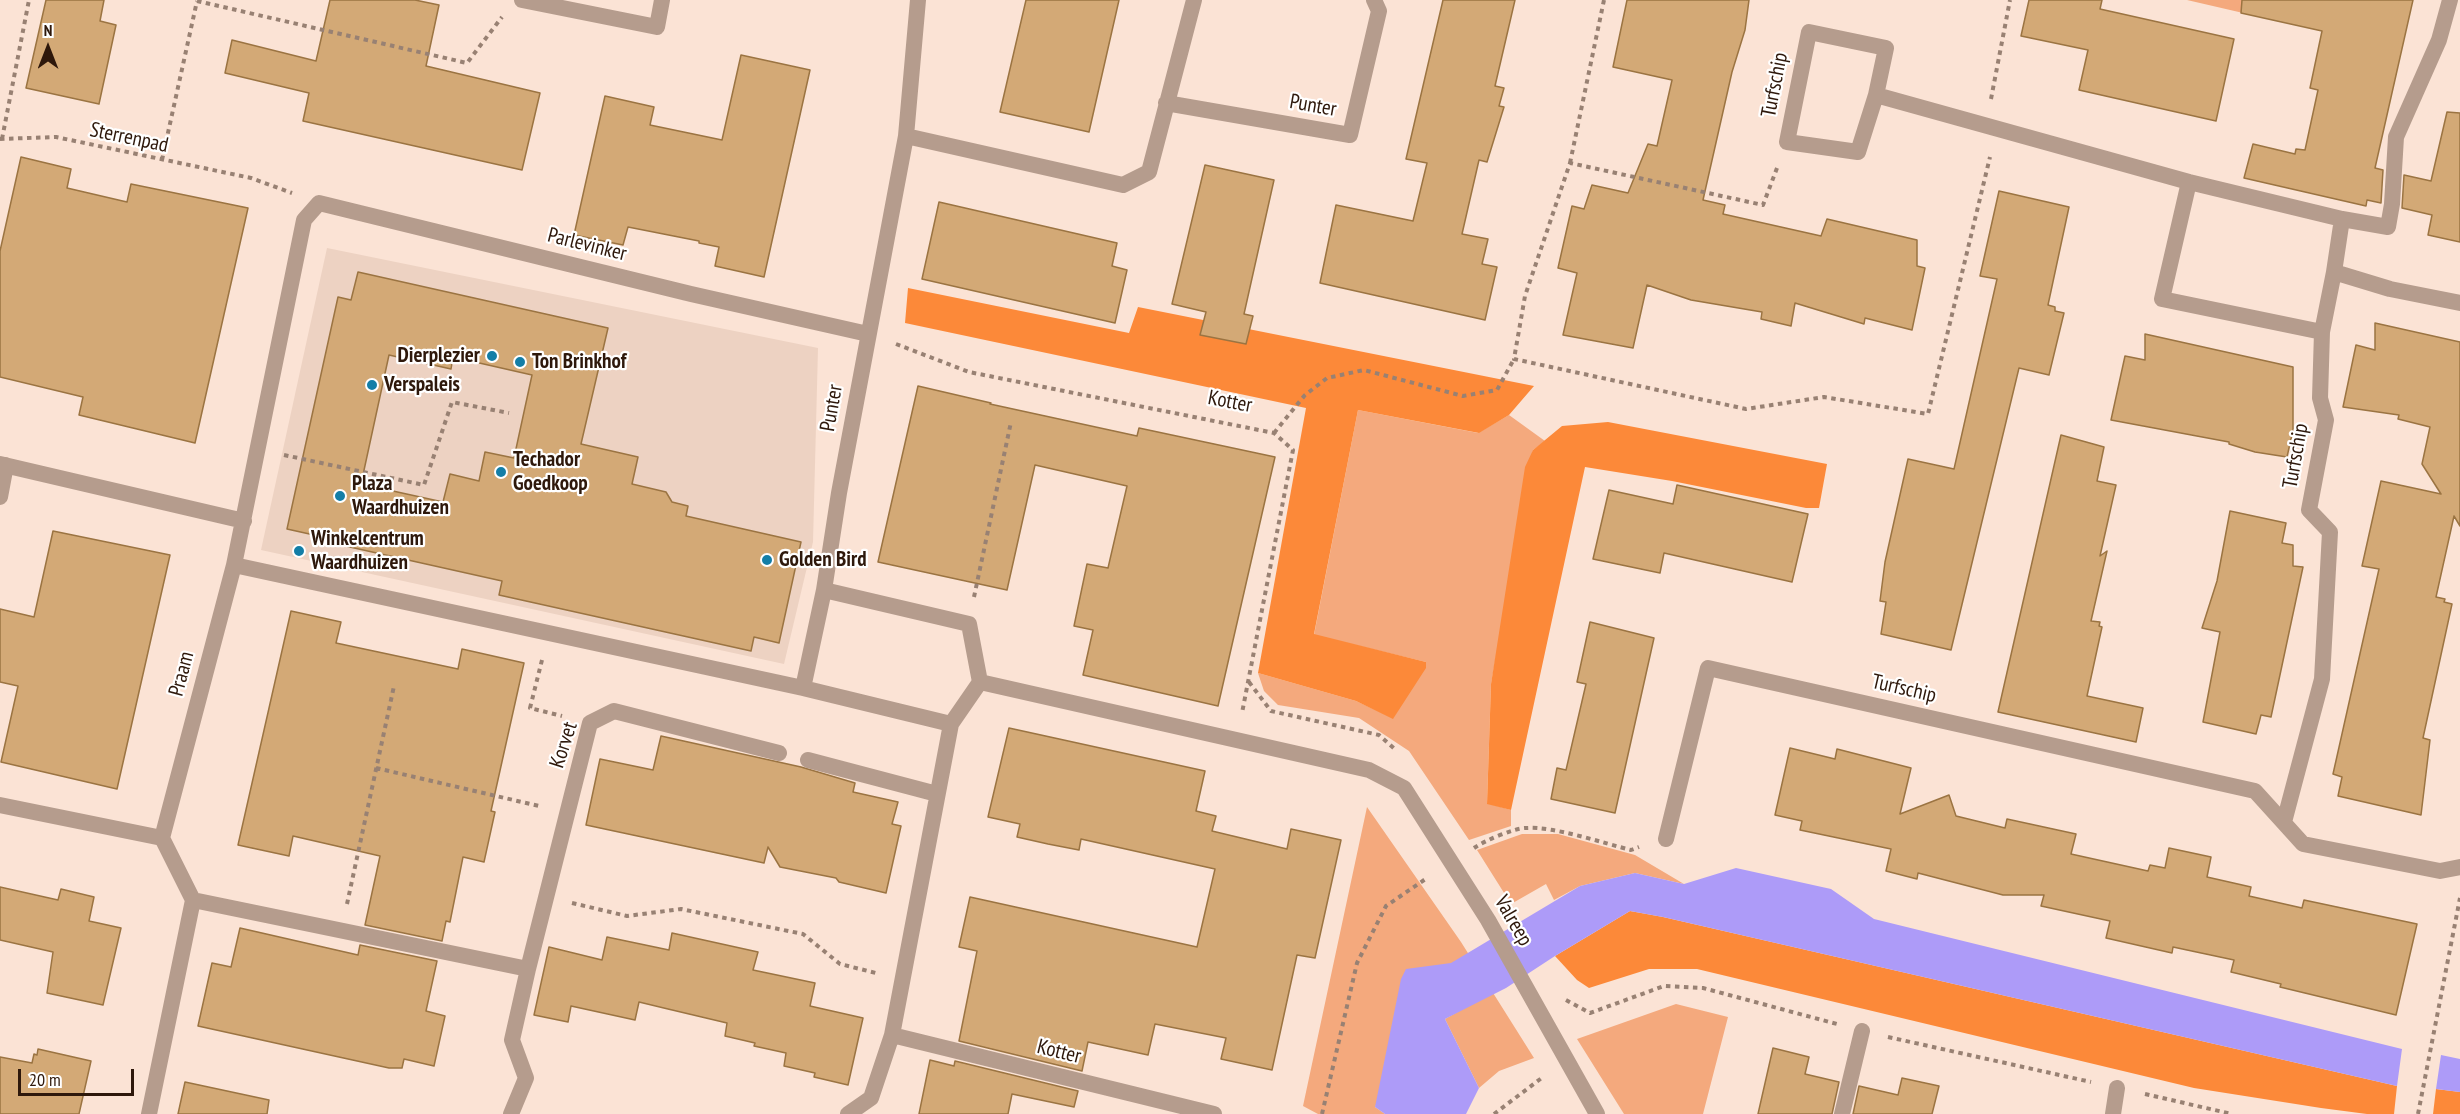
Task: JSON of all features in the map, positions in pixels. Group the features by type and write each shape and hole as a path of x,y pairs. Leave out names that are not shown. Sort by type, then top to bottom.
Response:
{"street":[{"path":"515,4 657,27 662,0"},
{"name":"Punter","path":"803,688 824,590 839,494 906,135 918,0"},
{"path":"906,135 1123,185 1149,172 1194,0"},
{"name":"Punter","path":"1166,103 1350,135 1378,11 1374,0"},
{"path":"1876,95 2189,182 2342,219 2388,227 2392,204 2396,137 2439,40 2450,0"},
{"name":"Turfschip","path":"1809,32 1886,48 1876,95 1858,152 1787,142 1809,32"},
{"path":"2189,182 2162,299 2322,332 2342,219"},
{"name":"Parlevinker","path":"304,220 319,203 691,294 868,334"},
{"name":"Praam","path":"162,838 234,565 304,220"},
{"path":"2334,272 2390,289 2460,303"},
{"name":"Turfschip","path":"2284,822 2322,679 2330,531 2309,510 2326,420 2320,398 2322,332"},
{"path":"0,497 3,464 244,520"},
{"path":"234,565 803,688 951,724"},
{"path":"824,590 969,624 980,682 951,724 892,1035 871,1098 848,1114"},
{"name":"Turfschip","path":"1666,838 1708,668 2255,791 2303,844 2440,871 2460,867"},
{"path":"980,682 1237,741"},
{"name":"Korvet","path":"511,1114 526,1078 512,1040 545,897 590,723 614,711 779,753"},
{"name":"Valreep","path":"1237,741 1369,770 1404,788 1488,920 1597,1114"},
{"path":"808,760 937,794"},
{"path":"0,805 162,838 193,900 149,1114"},
{"path":"193,900 528,969"},
{"path":"1842,1114 1862,1031"},
{"name":"Kotter","path":"892,1035 1214,1114"},
{"path":"2114,1114 2117,1088"}],"path":[{"path":"1,139 29,0"},
{"path":"1274,434 1305,395 1327,378 1364,370 1463,396 1497,390 1514,359 1525,296 1570,163 1604,0"},
{"path":"1514,359 1746,409 1824,397 1928,414 1991,151 1987,126 2010,0"},
{"path":"162,160 197,1 467,63 515,4"},
{"name":"Sterrenpad","path":"1,139 56,137 251,178"},
{"path":"1570,163 1763,205 1787,142"},
{"name":"Kotter","path":"868,334 969,372 1274,434 1293,450 1237,741"},
{"path":"257,450 424,485 452,402 509,413"},
{"path":"969,624 1011,422"},
{"path":"549,633 530,708 590,723"},
{"path":"341,931 394,686"},
{"path":"376,768 568,813"},
{"path":"545,897 627,916 681,909 803,934 840,964 902,979"},
{"path":"2418,1114 2434,1042 2460,898"},
{"path":"1494,1114 1566,1061"}],"shaded area":[{"path":"2187,0 2262,0 2256,16"},
{"path":"327,248 818,348 813,542 784,664 261,550"},
{"path":"908,288 1129,333 1138,307 1534,386 1509,415 1479,433 1358,410 1314,634 1426,662 1426,668 1393,719 1356,701 1258,673 1306,408 905,323"},
{"path":"1358,410 1478,433 1509,415 1545,441 1533,450 1491,684 1487,803 1511,810 1511,826 1469,840 1409,751 1359,718 1278,705 1264,691 1258,673 1356,701 1393,718 1426,662 1314,635"},
{"path":"1608,422 1827,464 1819,508 1806,508 1672,481 1585,467 1511,810 1487,804 1491,684 1525,467 1533,450 1562,426"},
{"path":"1367,807 1461,942 1534,1058 1499,1071 1479,1088 1445,1019 1482,998 1451,963 1375,1107 1385,1114 1318,1114 1303,1106"},
{"path":"1522,834 1558,834 1635,855 1684,884 1635,873 1580,886 1554,900 1546,884 1511,904 1477,850"},
{"path":"1736,868 1831,889 1874,919 2402,1049 2397,1086 1630,911 1506,988 1445,1019 1479,1088 1466,1114 1385,1114 1375,1107 1401,979 1406,969 1451,963 1580,886 1635,873 1684,884"},
{"path":"1630,911 2397,1086 2394,1114 2367,1114 2194,1088 1697,969 1649,969 1589,988 1577,980 1555,956"},
{"path":"1676,1004 1728,1017 1703,1114 1624,1114 1577,1039"},
{"path":"2441,1055 2460,1059 2460,1092 2436,1089"},
{"path":"2436,1089 2460,1092 2460,1114 2433,1114"}],"building":[{"path":"46,0 104,0 100,21 116,25 99,104 26,88"},
{"path":"330,0 415,0 439,5 426,66 540,93 522,170 303,121 309,93 225,73 232,40 316,61"},
{"path":"1026,0 1119,0 1089,132 1000,112"},
{"path":"1443,0 1515,0 1495,86 1504,88 1499,106 1504,107 1487,162 1479,160 1462,234 1488,239 1482,264 1497,267 1485,320 1320,283 1336,205 1413,221 1427,163 1406,159"},
{"path":"1627,0 1749,0 1745,30 1732,72 1703,200 1725,205 1723,214 1821,236 1827,219 1917,240 1917,266 1925,268 1912,330 1865,318 1864,324 1795,303 1791,326 1761,319 1762,312 1691,300 1647,285 1633,348 1563,335 1577,273 1558,268 1572,206 1584,209 1592,185 1628,193 1648,144 1657,146 1672,80 1613,67"},
{"path":"2029,0 2102,0 2100,9 2234,39 2216,121 2079,90 2088,50 2021,36"},
{"path":"2242,0 2413,0 2375,168 2383,170 2381,203 2367,200 2366,206 2244,178 2253,144 2295,154 2296,149 2305,150 2318,90 2310,88 2322,31 2241,13"},
{"path":"741,55 810,70 764,277 715,266 719,247 699,243 699,241 628,227 623,245 574,235 605,96 654,107 650,125 722,140"},
{"path":"2447,112 2460,113 2460,242 2428,235 2432,215 2402,208 2404,175 2431,181"},
{"path":"21,157 71,169 67,188 127,202 131,184 248,208 195,443 79,415 83,397 0,377 0,251"},
{"path":"1205,165 1274,180 1244,314 1253,316 1246,344 1200,335 1206,312 1172,304"},
{"path":"1999,191 2069,207 2048,305 2055,307 2055,311 2064,313 2049,375 2019,368 1951,650 1881,634 1886,602 1880,601 1885,562 1908,459 1954,469 1997,279 1980,276"},
{"path":"939,202 1117,243 1112,266 1127,270 1115,323 922,279"},
{"path":"358,272 608,328 581,444 638,457 632,484 666,492 672,502 688,506 686,516 801,542 779,643 754,637 751,651 499,595 502,581 314,539 314,535 287,529 338,297 351,300","holes":["389,355 451,369 453,357 532,375 514,458 485,452 479,481 450,474 443,502 361,484"]},
{"path":"2375,323 2460,342 2460,526 2454,516 2436,597 2452,604 2423,738 2430,740 2421,815 2338,796 2342,777 2333,774 2379,569 2362,566 2381,481 2441,494 2422,464 2430,427 2398,419 2399,415 2343,407 2356,345 2375,350"},
{"path":"2145,334 2293,367 2293,430 2287,457 2255,452 2229,444 2229,442 2111,420 2125,356 2145,360"},
{"path":"918,386 1137,436 1139,428 1275,457 1218,706 1083,675 1093,630 1074,626 1087,564 1108,568 1127,486 1035,465 1007,590 878,562"},
{"path":"2061,435 2104,447 2097,481 2116,485 2100,556 2107,551 2091,621 2100,622 2099,626 2102,627 2087,696 2143,708 2136,742 1998,712"},
{"path":"1677,485 1808,514 1792,582 1664,553 1660,573 1593,559 1609,490 1673,504"},
{"path":"2230,511 2286,523 2282,543 2293,545 2293,566 2303,567 2271,717 2261,715 2256,734 2203,722 2220,632 2202,628 2217,581"},
{"path":"53,531 170,555 117,789 1,762 18,686 0,682 0,609 34,617"},
{"path":"291,611 341,622 336,643 458,669 462,649 524,663 491,811 495,812 484,862 463,857 450,922 446,921 442,941 365,925 380,856 293,836 289,856 238,845"},
{"path":"1590,622 1654,638 1615,813 1551,799 1557,768 1566,770 1586,684 1577,682"},
{"path":"1009,728 1205,771 1196,811 1216,816 1212,831 1287,849 1291,829 1341,840 1315,958 1297,955 1272,1070 1221,1059 1226,1038 1155,1024 1148,1055 1088,1042 1082,1071 959,1041 977,951 959,947 970,897 1197,947 1215,869 1081,839 1079,850 1017,837 1020,824 988,817"},
{"path":"661,736 801,767 855,783 853,792 898,802 892,824 901,826 886,893 839,882 836,878 780,867 768,847 764,863 586,825 600,759 653,770"},
{"path":"1790,748 1835,759 1837,749 1911,768 1900,814 1949,795 1956,816 2005,828 2007,819 2076,834 2071,854 2148,871 2150,865 2165,868 2169,848 2211,857 2207,877 2251,887 2249,896 2302,908 2304,900 2417,924 2396,1015 2280,987 2281,984 2231,972 2234,960 2173,947 2172,953 2106,938 2110,921 2041,906 2044,895 2003,895 1918,873 1917,879 1886,871 1891,849 1800,830 1802,821 1775,815"},
{"path":"0,887 58,900 61,889 94,897 89,921 121,928 103,1005 47,993 53,952 0,940"},
{"path":"240,928 358,955 360,945 437,961 426,1011 445,1016 434,1066 404,1059 402,1068 389,1068 198,1026 212,963 231,967"},
{"path":"672,933 758,952 753,970 815,983 810,1006 863,1018 848,1085 814,1077 815,1073 784,1066 786,1053 754,1046 755,1043 725,1036 727,1023 639,1002 635,1020 571,1006 568,1022 534,1015 549,947 602,960 607,937 669,950"},
{"path":"1773,1048 1809,1057 1805,1074 1839,1082 1832,1114 1758,1114"},
{"path":"38,1049 91,1061 79,1114 0,1114 0,1057 32,1063"},
{"path":"930,1060 954,1066 955,1061 1078,1091 1074,1107 1012,1094 1008,1114 919,1114"},
{"path":"1902,1078 1939,1086 1932,1114 1853,1114 1859,1086 1898,1095"},
{"path":"185,1082 269,1100 267,1114 178,1114"}],"place":[{"name":"Dierplezier","path":"492,356"},
{"name":"Ton Brinkhof","path":"520,362"},
{"name":"Verspaleis","path":"372,385"},
{"name":"Techador Goedkoop","path":"501,472"},
{"name":"Plaza Waardhuizen","path":"340,496"},
{"name":"Winkelcentrum Waardhuizen","path":"299,551"},
{"name":"Golden Bird","path":"767,560"}]}
